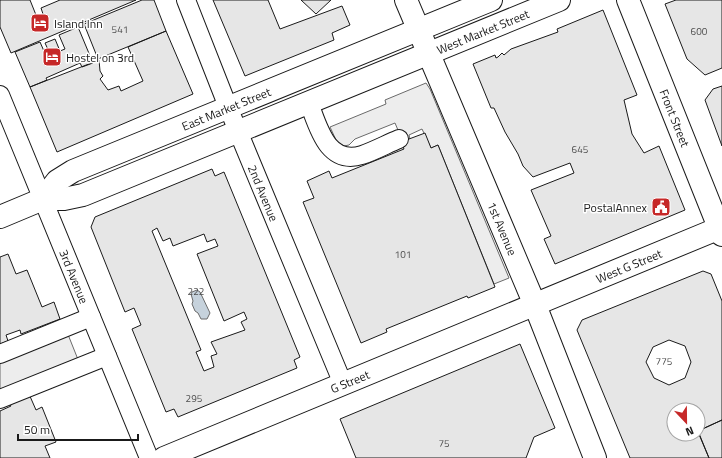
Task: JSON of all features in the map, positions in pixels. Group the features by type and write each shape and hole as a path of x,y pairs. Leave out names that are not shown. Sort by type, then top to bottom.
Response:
{"main road":[{"name":"1st Avenue","path":"406,0 535,305 594,458"},
{"name":"West Market Street","path":"419,30 491,0"},
{"name":"West Market Street","path":"428,54 559,0"},
{"name":"Front Street","path":"628,0 721,230"},
{"name":"East Market Street","path":"43,199 57,181 73,171 419,30"},
{"name":"East Market Street","path":"0,217 43,199 64,199 83,195 428,54"},
{"path":"318,99 328,85 353,69 356,64 357,55"},
{"name":"West G Street","path":"535,305 721,230"},
{"name":"G Street","path":"169,457 535,305"}],"street":[{"name":"2nd Avenue","path":"186,0 228,107 343,384"},
{"name":"3rd Avenue","path":"0,95 149,458"},
{"path":"318,99 319,128 327,145 333,151 343,156 353,157 361,155 399,139"},
{"path":"0,354 92,317"},
{"path":"0,399 107,356"}],"shaded area":[{"path":"426,83 430,89 509,278 494,284 438,145 431,148 422,129 409,135 410,139 403,142 395,123 355,139 349,145 344,146 337,142 330,127 386,104 385,100"},
{"path":"197,290 200,292 210,313 207,319 201,319 192,304 193,301 191,294"},
{"path":"63,322 83,372 0,405 0,347"}],"building":[{"name":"Island Inn","path":"0,0 30,0 38,20 44,17 41,8 60,0 136,0 11,53 0,27"},
{"path":"142,0 154,0 166,31 98,59 84,24"},
{"path":"213,0 268,0 280,29 342,6 350,25 332,33 334,40 245,76"},
{"path":"301,0 331,0 316,14"},
{"path":"676,0 722,0 722,68 705,75 687,59 665,4"},
{"path":"603,10 637,95 624,100 632,134 644,153 659,146 685,210 555,264 544,239 551,236 531,190 574,173 570,163 533,177 523,166 494,108 491,108 473,64 495,55 496,58 502,53 504,55 511,49 558,32 557,29"},
{"path":"78,27 93,63 82,67 80,63 30,87 15,52 40,42 47,58 51,56 45,43 55,39 60,51 65,49 59,35"},
{"path":"166,31 193,94 57,152 30,87 99,60 100,71 103,76 100,79 108,90 119,86 121,91 143,81 128,47"},
{"path":"722,86 722,146 705,100 713,89"},
{"path":"425,133 431,148 438,145 495,287 468,298 467,296 386,329 387,332 361,343 303,202 314,198 307,181 329,171 332,178 404,149 401,142"},
{"path":"212,169 215,176 224,172 300,357 294,360 297,368 178,417 174,409 166,412 132,329 141,325 134,308 125,312 91,227 95,217","holes":["157,228 163,241 170,238 173,246 204,234 207,242 215,239 218,246 197,254 224,321 244,312 247,319 241,322 245,330 211,342 217,354 211,356 214,367 204,371 196,352 201,350 152,231"]},
{"path":"8,254 16,274 27,270 42,307 54,302 60,319 21,334 20,330 6,335 8,341 0,344 0,257"},
{"path":"703,271 711,274 722,301 722,420 706,427 706,402 666,402 666,442 702,442 709,458 630,458 577,330 582,320","holes":["669,340 685,346 691,362 685,378 669,385 654,378 646,362 653,347"]},
{"path":"520,344 555,428 534,437 526,458 356,458 340,419"},
{"path":"29,394 36,410 42,407 56,442 45,446 50,458 0,458 0,411 11,406 9,403"},
{"path":"722,420 722,458 709,458 702,442 706,442 706,427"}],"place":[{"name":"Island Inn","path":"40,23"},
{"name":"Hostel on 3rd","path":"52,57"},
{"name":"PostalAnnex","path":"661,207"}]}
